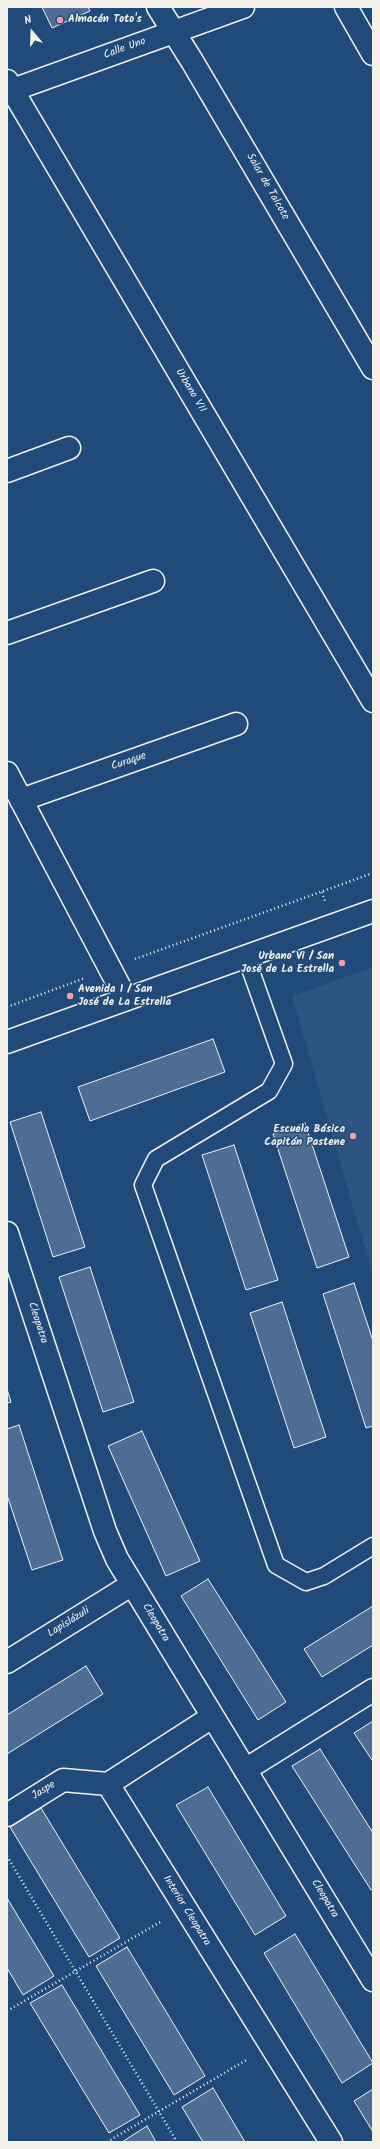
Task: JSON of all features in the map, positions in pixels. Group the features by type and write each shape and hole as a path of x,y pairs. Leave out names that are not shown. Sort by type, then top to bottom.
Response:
{"street":[{"name":"Salar de Talcote","path":"158,7 175,31 373,368"},
{"name":"Calle Uno","path":"9,87 243,7"},
{"path":"346,7 373,54"},
{"name":"Urbano VII","path":"9,87 373,701"},
{"path":"7,471 69,448"},
{"path":"7,633 153,581"},
{"name":"Curaque","path":"21,800 236,724"},
{"path":"7,773 126,999"},
{"path":"7,1042 373,911"},
{"name":"Cleopatra","path":"7,1233 105,1532 117,1559 131,1585 245,1770 366,1954 373,1980"},
{"name":"Lapislázuli","path":"7,1662 131,1585"},
{"path":"245,1770 373,1690"},
{"path":"108,1784 212,1717"},
{"name":"Jaspe","path":"7,1815 63,1780 108,1784"},
{"name":"Interior Cleopatra","path":"108,1784 331,2142"}],"lane":[{"path":"246,957 284,1064 269,1091 156,1159 142,1185 276,1565 306,1582 324,1576 373,1546"}],"path":[{"path":"7,1007 109,968 373,873"},
{"path":"7,1856 177,2142"},
{"path":"7,2011 184,1908"},
{"path":"107,2142 270,2046"}],"shaded area":[{"name":"Escuela Básica Capitán Pastene","path":"373,967 373,1276 292,996"}],"building":[{"name":"Almacén Toto's","path":"42,7 88,7 90,11 52,28"},
{"path":"213,1039 225,1072 90,1121 78,1087"},
{"path":"41,1112 85,1247 53,1257 10,1122"},
{"path":"305,1123 349,1257 317,1268 273,1134"},
{"path":"234,1145 278,1280 246,1290 202,1155"},
{"path":"90,1267 134,1402 103,1412 59,1277"},
{"path":"354,1283 373,1341 373,1426 366,1428 323,1294"},
{"path":"282,1302 326,1437 294,1448 250,1313"},
{"path":"7,1389 11,1402 7,1403"},
{"path":"19,1425 63,1560 32,1570 7,1495 7,1429"},
{"path":"142,1431 200,1561 166,1576 108,1446"},
{"path":"208,1579 286,1702 258,1720 181,1596"},
{"path":"373,1606 373,1645 322,1677 304,1649"},
{"path":"86,1666 103,1694 7,1754 7,1715"},
{"path":"373,1721 373,1760 372,1760 354,1733"},
{"path":"320,1749 373,1833 373,1889 371,1890 292,1766"},
{"path":"208,1787 286,1916 255,1935 176,1805"},
{"path":"41,1808 120,1938 89,1957 10,1827"},
{"path":"7,1898 54,1976 23,1995 7,1968"},
{"path":"295,1934 373,2063 342,2083 264,1953"},
{"path":"127,1947 205,2076 174,2095 96,1966"},
{"path":"62,1985 140,2115 109,2133 30,2003"},
{"path":"213,2088 245,2142 203,2142 182,2107"},
{"path":"373,2089 373,2132 354,2101"},
{"path":"147,2126 156,2142 122,2142"}],"place":[{"name":"Almacén Toto's","path":"60,20"},
{"name":"Urbano Vi / San José de La Estrella","path":"342,963"},
{"name":"Avenida 1 / San José de La Estrella","path":"70,996"},
{"name":"Escuela Básica Capitán Pastene","path":"353,1136"}]}
